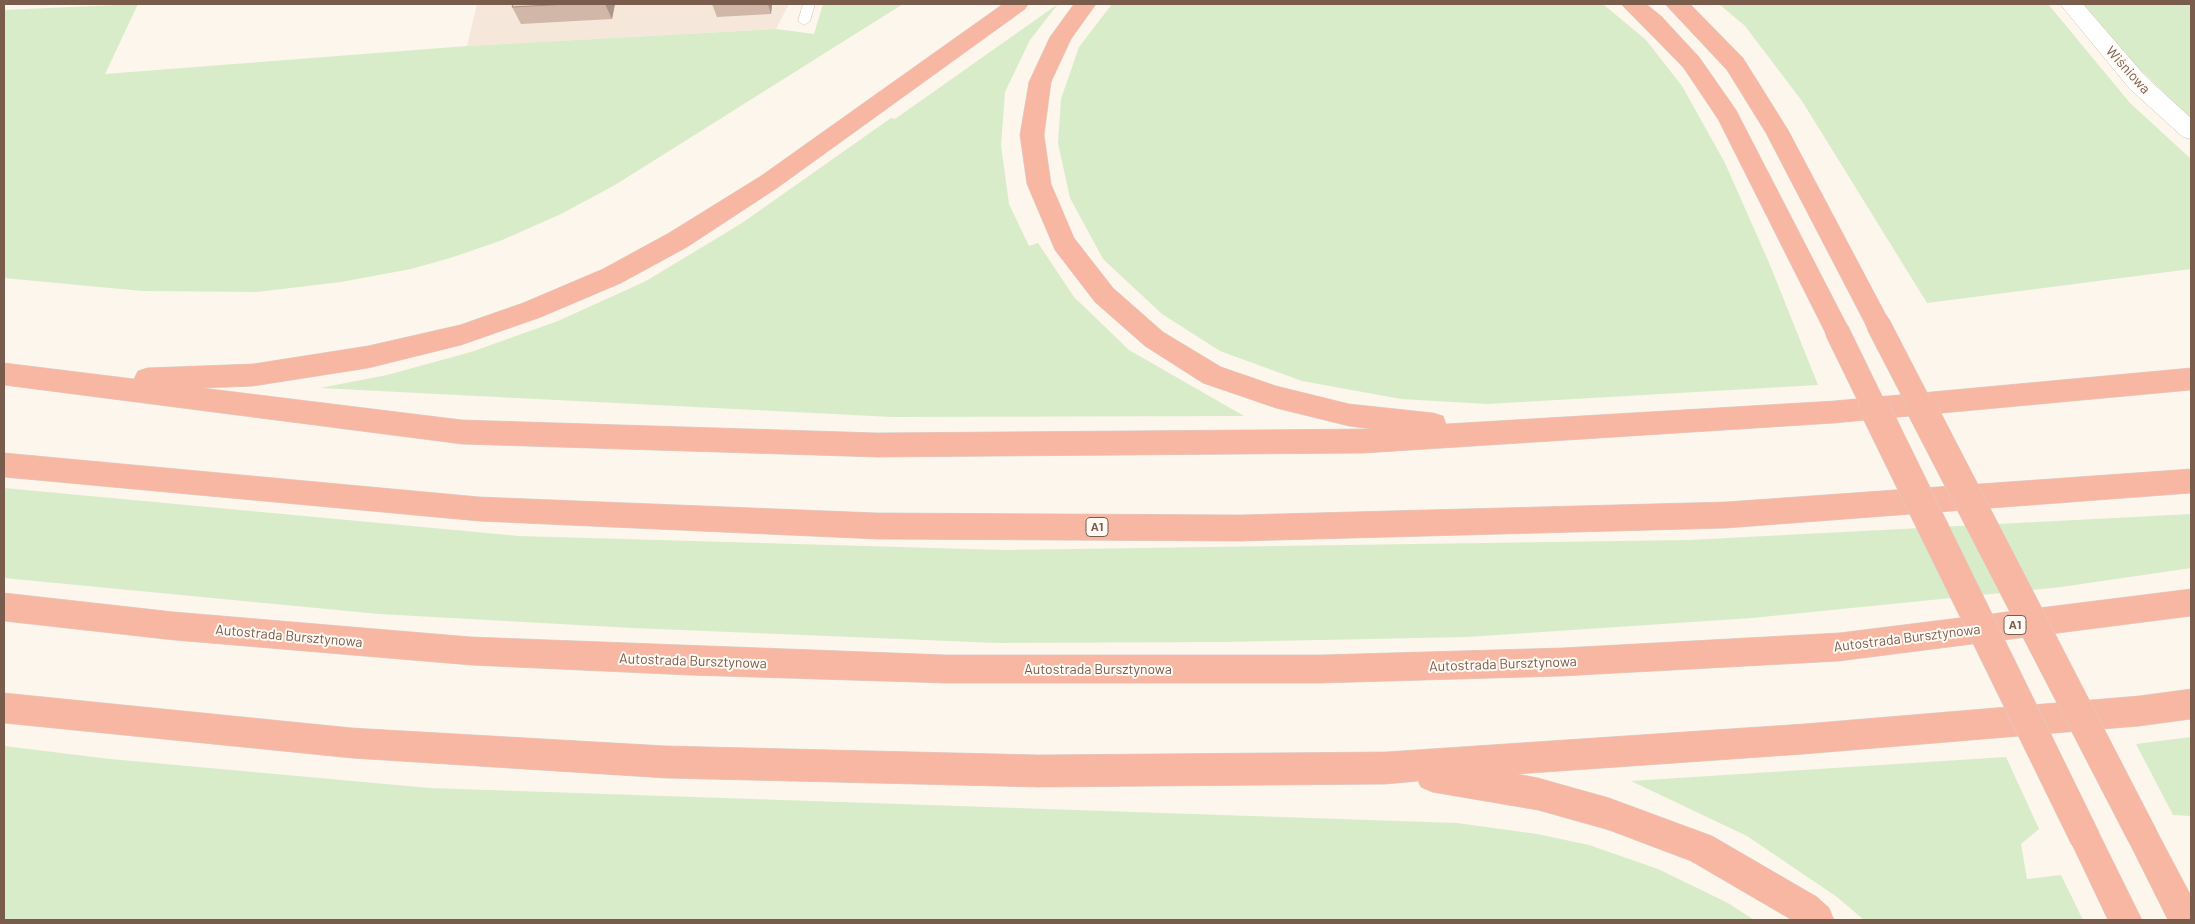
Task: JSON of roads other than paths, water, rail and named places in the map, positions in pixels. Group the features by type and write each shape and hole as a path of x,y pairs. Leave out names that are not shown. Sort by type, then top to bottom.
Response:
{"highway":[{"path":"69,383 253,375 368,357 461,335 532,310 612,276 678,240 768,182 1016,4"},
{"path":"1086,4 1061,37 1040,82 1032,135 1039,184 1064,243 1104,295 1154,339 1212,375 1276,397 1349,415 1504,433"},
{"path":"1632,4 1653,21 1691,62 1728,116 1837,332 2125,920"},
{"path":"1676,4 1698,24 1740,72 1776,130 2186,920"},
{"path":"4,374 481,432 877,445 1364,441 1834,412 2191,379"},
{"name":"A1","path":"4,465 479,509 877,526 1191,528 1726,515 2191,480"},
{"name":"Autostrada Bursztynowa","path":"4,607 174,626 461,650 688,662 946,669 1321,668 1562,662 1839,647 2191,602"},
{"path":"4,708 352,743 666,762 1039,772 1386,768 1804,739 2139,711 2191,704"},
{"path":"1386,768 1538,794 1609,814 1700,848 1805,909 1817,920"}],"street":[{"name":"Wiśniowa","path":"2071,4 2138,83 2191,131"}],"lane":[{"path":"804,21 810,4"}]}
